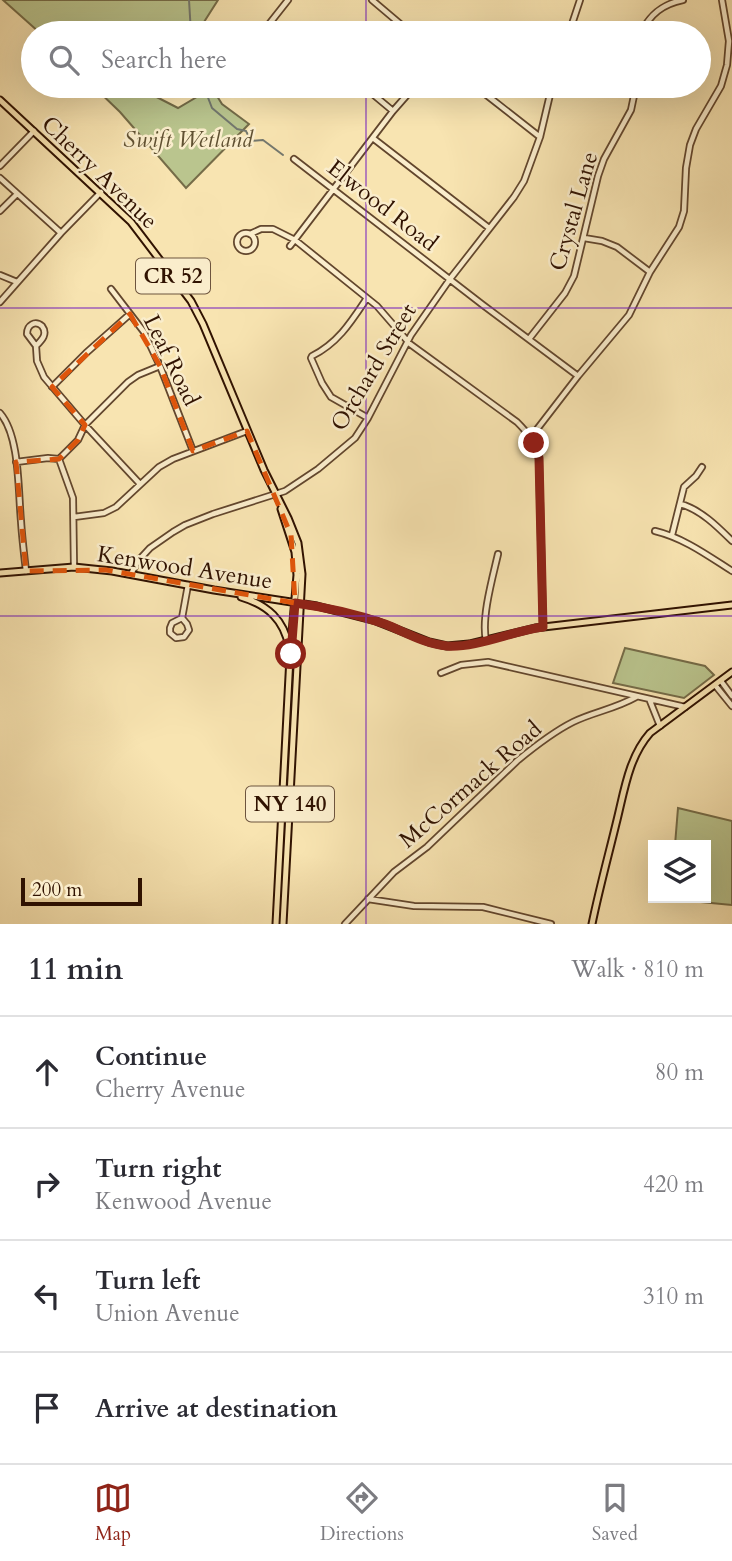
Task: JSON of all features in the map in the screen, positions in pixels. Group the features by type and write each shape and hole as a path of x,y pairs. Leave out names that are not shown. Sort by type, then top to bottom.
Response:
{"main road":[{"name":"Cherry Avenue","path":"0,100 131,222 191,301 277,497 295,552 298,603 297,684 284,924"},
{"name":"Kenwood Avenue","path":"0,573 74,567 131,574 298,603 376,621 438,645 463,645 543,627 732,605"},
{"name":"NY 140","path":"214,590 255,602 274,614 286,632 290,657"},
{"name":"Cherry Avenue","path":"276,924 290,657 298,603"},
{"path":"592,924 634,757 644,740 660,726 732,673"}],"street":[{"path":"272,21 288,0"},
{"path":"372,0 397,21"},
{"path":"573,21 580,0"},
{"path":"648,21 665,6 684,0"},
{"path":"531,437 629,315 650,272 681,223 690,145 725,76 729,41 722,0"},
{"path":"377,98 393,111"},
{"path":"290,246 404,98"},
{"path":"490,98 540,137"},
{"name":"Orchard Street","path":"131,574 150,548 179,528 213,514 277,497 326,463 355,438 408,342 450,279 524,181 540,137 549,98"},
{"name":"Crystal Lane","path":"529,339 570,284 576,270 604,159 631,110 634,98"},
{"path":"0,166 34,131"},
{"path":"373,139 489,228"},
{"name":"Elwood Road","path":"294,159 578,376"},
{"path":"0,178 61,233"},
{"path":"0,302 101,192"},
{"path":"0,211 17,194"},
{"path":"250,234 254,245 248,251 242,251 236,243 238,237 261,229 273,229 295,240 368,298 408,342 517,422 531,437 539,458 543,627"},
{"path":"584,238 617,247 650,272"},
{"path":"0,275 17,282"},
{"name":"Leaf Road","path":"111,289 144,332 193,451"},
{"path":"368,298 334,343 312,356 318,375 331,397 368,418"},
{"path":"52,387 130,314"},
{"path":"36,346 45,333 42,326 36,323 28,328 27,334 36,346 38,367 85,425 140,484"},
{"path":"59,459 78,440 85,425 128,382 160,366"},
{"path":"0,413 11,434 16,462 26,570"},
{"path":"74,517 104,513 116,508 159,467 173,459 247,431"},
{"path":"16,462 59,459"},
{"path":"59,459 72,491 74,567"},
{"path":"672,535 684,487 702,467"},
{"path":"680,504 703,515 732,541"},
{"path":"655,531 672,535 692,545 732,571"},
{"path":"486,640 484,633 488,604 498,554"},
{"path":"182,618 188,585"},
{"path":"182,618 189,630 184,637 176,638 171,635 170,628 172,623 182,618"},
{"path":"441,673 461,665 488,662 685,707"},
{"path":"718,683 732,696"},
{"path":"718,683 732,706"},
{"name":"McCormack Road","path":"345,924 394,872 427,847 532,748 575,721 617,707 636,697"},
{"path":"650,700 660,726"},
{"path":"368,899 414,906 483,907 551,924"}],"highlighted area":[{"path":"130,314 160,366 193,451 247,431 291,535 295,603 106,570 26,571 16,462 59,459 78,440 85,425 52,387"}],"green space":[{"path":"3,0 218,0 205,21 27,21"},
{"name":"Swift Wetland","path":"105,98 159,98 178,108 195,98 218,98 222,104 249,124 186,188"},
{"path":"625,648 705,666 714,675 684,698 613,683"},
{"path":"678,808 732,821 732,905 711,903 711,840 675,840"}],"waterway":[{"path":"189,0 190,21"},
{"path":"208,98 212,108 237,129 246,131 251,141 263,140 283,155"}],"route":[{"path":"291,654 295,603 352,614 447,646 469,644 543,627 539,458 534,443"}]}
